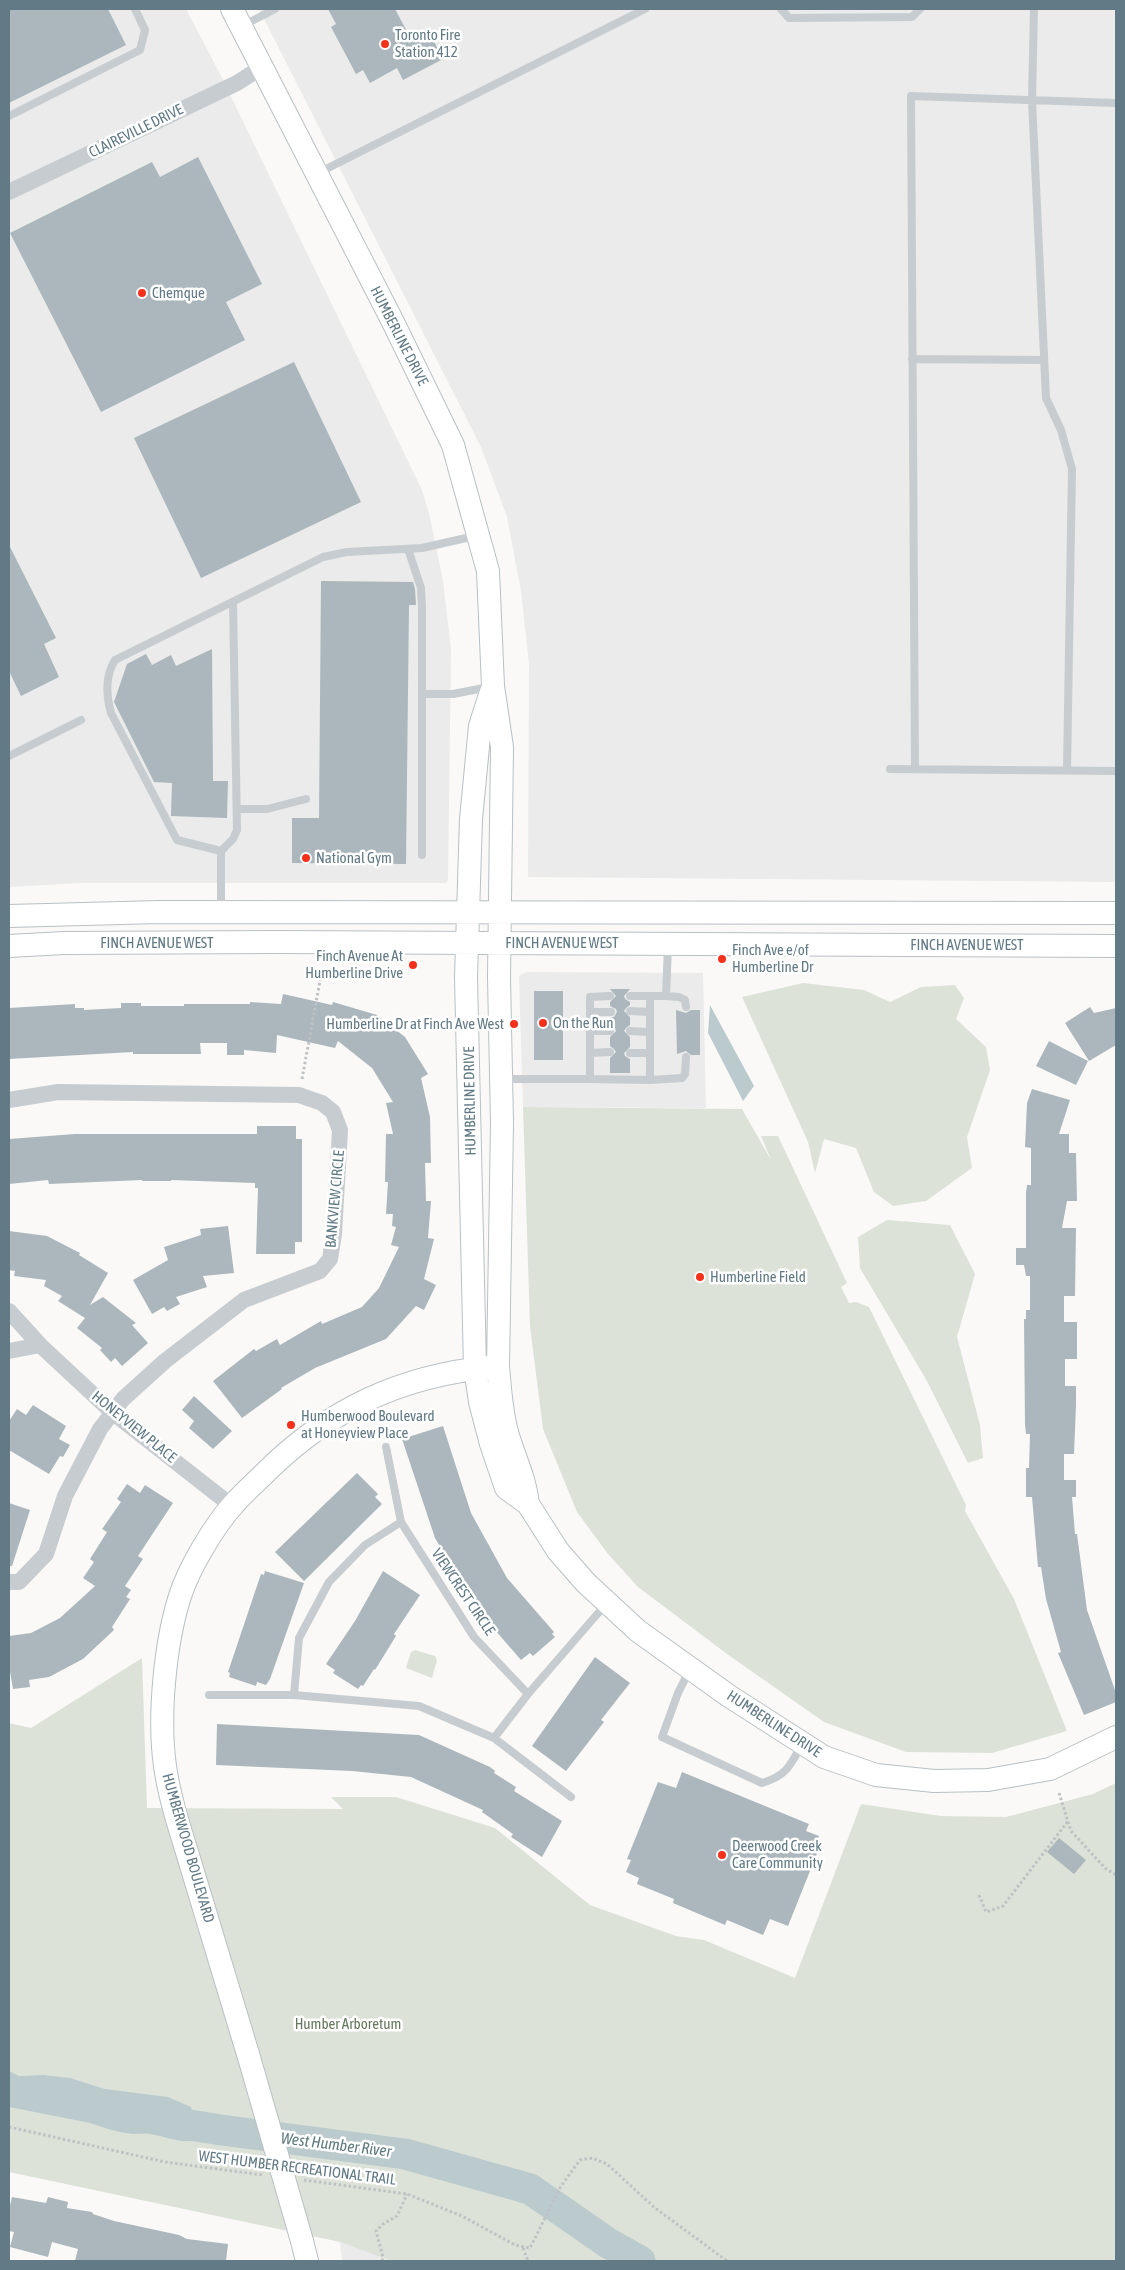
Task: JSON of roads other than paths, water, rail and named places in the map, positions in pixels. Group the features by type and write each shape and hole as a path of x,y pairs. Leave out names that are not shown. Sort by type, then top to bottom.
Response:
{"street":[{"name":"HUMBERLINE DRIVE","path":"236,18 317,173 453,445 488,571 493,686 502,747 500,913 501,1243 498,1366 501,1406 508,1433 526,1483 528,1504"},
{"name":"CLAIREVILLE DRIVE","path":"9,192 236,83 262,67"},
{"name":"HUMBERLINE DRIVE","path":"493,686 480,726 471,819 466,977 475,1368 488,1436 506,1488 528,1504 558,1551 606,1604 638,1631 691,1667 729,1696 824,1757 876,1775 943,1781 988,1780 1050,1769 1116,1737"},
{"name":"FINCH AVENUE WEST","path":"9,916 221,912 1116,913"},
{"name":"FINCH AVENUE WEST","path":"9,946 74,943 1116,946"},
{"name":"BANKVIEW CIRCLE","path":"9,1100 58,1092 299,1095 322,1103 332,1112 340,1130 334,1234 330,1259 320,1271 244,1300 165,1361 122,1399 112,1412 65,1496 46,1554 19,1582 9,1582"},
{"name":"HONEYVIEW PLACE","path":"9,1311 40,1345 112,1412 232,1506"},
{"path":"9,1351 40,1345"},
{"name":"HUMBERWOOD BOULEVARD","path":"304,2251 248,2054 179,1824 165,1766 162,1704 170,1644 180,1596 200,1554 232,1506 315,1429 348,1408 392,1388 440,1374 498,1366"}],"lane":[{"path":"9,116 140,50 145,30 135,9"},
{"path":"236,18 275,9"},
{"path":"317,173 645,9"},
{"path":"781,9 789,18 912,18 920,9"},
{"path":"1034,9 1032,100 1046,398 1061,430 1072,468 1068,770"},
{"path":"915,769 911,96 1116,103"},
{"path":"912,359 1044,360"},
{"path":"221,851 176,840 111,713 107,700 109,669 115,660 323,557 347,552 422,548 478,535"},
{"path":"408,549 421,588 422,855"},
{"path":"221,912 221,851 233,840 237,830 233,602"},
{"path":"422,694 454,694 493,686"},
{"path":"9,756 81,720"},
{"path":"890,769 1116,771"},
{"path":"237,809 266,809 306,799"},
{"path":"666,996 668,944"},
{"path":"590,1079 590,997 610,996"},
{"path":"630,996 680,997 685,1000 686,1007"},
{"path":"650,996 650,1080"},
{"path":"630,1011 650,1012"},
{"path":"590,1012 610,1012"},
{"path":"590,1031 610,1031"},
{"path":"630,1031 650,1032"},
{"path":"590,1053 610,1052"},
{"path":"630,1053 650,1053"},
{"path":"501,1079 650,1080 682,1078 685,1074 686,1057"},
{"name":"VIEWCREST CIRCLE","path":"386,1447 401,1522 474,1637 528,1694"},
{"path":"294,1695 299,1638 329,1582 365,1545 401,1522"},
{"path":"494,1738 528,1694 606,1604"},
{"path":"691,1667 678,1693 662,1737 762,1783 778,1778 791,1763 803,1742"},
{"path":"209,1694 294,1695 419,1706 494,1738 571,1797"}],"waterway":[{"name":"West Humber River","path":"153,2119 221,2130 405,2154 530,2189 608,2243 640,2261"}],"place":[{"name":"Toronto Fire Station 412","path":"385,44"},
{"name":"Chemque","path":"142,293"},
{"name":"National Gym","path":"306,858"},
{"name":"Finch Ave e/of Humberline Dr","path":"722,959"},
{"name":"Finch Avenue At Humberline Drive","path":"413,965"},
{"name":"On the Run","path":"543,1023"},
{"name":"Humberline Dr at Finch Ave West","path":"514,1024"},
{"name":"Humberline Field","path":"700,1277"},
{"name":"Humberwood Boulevard at Honeyview Place","path":"291,1425"},
{"name":"Deerwood Creek Care Community","path":"722,1855"}],"park label":[{"name":"Humber Arboretum","path":"348,2024"}]}
